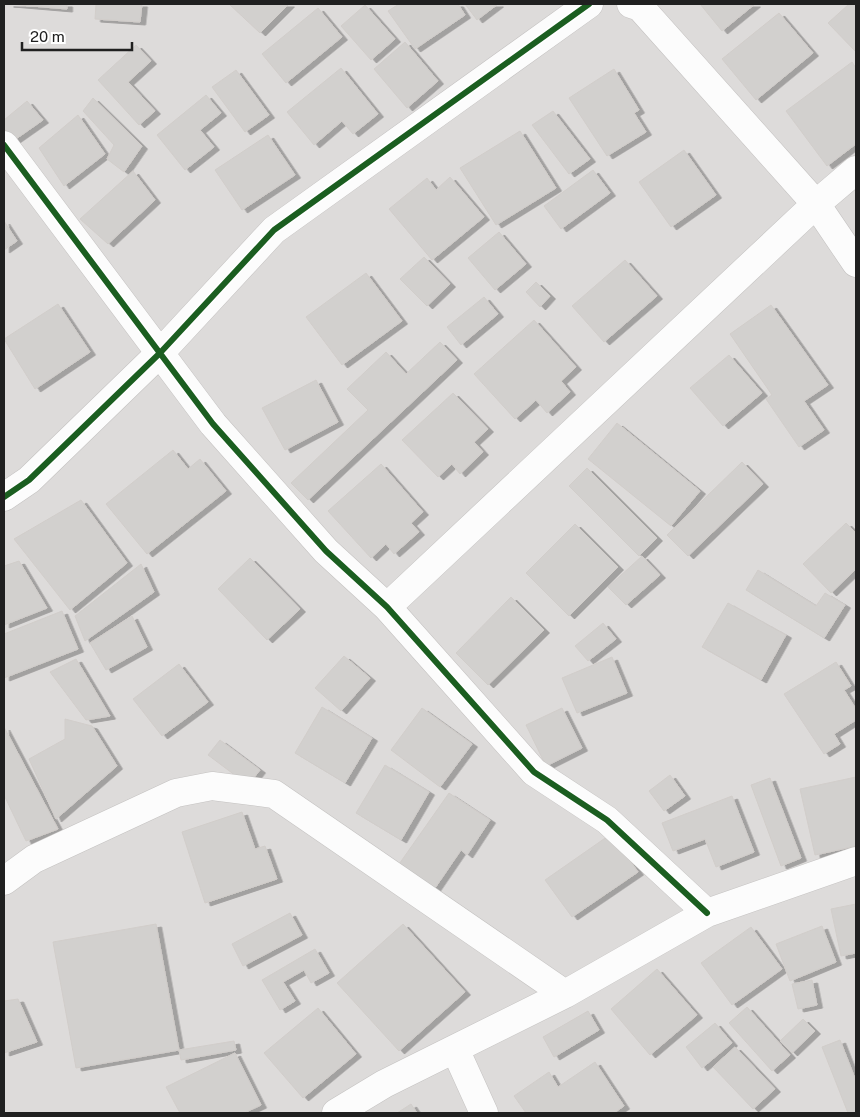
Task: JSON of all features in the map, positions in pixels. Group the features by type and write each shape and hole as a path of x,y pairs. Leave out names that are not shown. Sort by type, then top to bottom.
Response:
{"street":[{"path":"4,497 29,480 160,353 274,230 589,4"},
{"path":"631,4 640,7 816,204 856,263"},
{"path":"4,145 213,424 326,551 387,607 534,772 607,820 708,913"},
{"path":"387,607 816,204 856,170"},
{"path":"4,880 34,859 176,793 212,786 274,794 565,994"},
{"path":"336,1113 384,1084 565,994 708,913 856,861"},
{"path":"455,1049 484,1113"}],"shaded area":[{"path":"4,4 856,4 856,1113 4,1113"}],"building":[{"path":"8,4 67,4 67,9"},
{"path":"96,4 142,4 140,22 95,19"},
{"path":"229,4 289,4 260,33"},
{"path":"399,4 458,4 465,15 415,49 388,11"},
{"path":"465,4 498,4 477,20"},
{"path":"700,4 755,4 722,31"},
{"path":"849,4 856,4 856,52 828,23"},
{"path":"365,5 395,39 371,60 341,26"},
{"path":"318,8 342,37 286,83 262,54"},
{"path":"779,13 813,53 756,100 722,59"},
{"path":"405,42 438,81 407,108 374,69"},
{"path":"136,45 151,61 128,82 155,111 139,125 98,80"},
{"path":"852,62 856,68 856,144 827,166 786,111"},
{"path":"341,68 378,114 353,134 342,121 314,145 287,112"},
{"path":"614,69 639,110 634,113 646,132 607,156 569,98"},
{"path":"236,70 269,115 245,132 212,87"},
{"path":"206,95 221,113 200,130 214,147 185,170 157,135"},
{"path":"93,98 142,146 124,172 107,159 114,145 83,111"},
{"path":"27,101 43,120 13,141 4,128 4,120"},
{"path":"553,111 590,159 569,174 532,125"},
{"path":"78,115 105,154 64,186 39,148"},
{"path":"520,131 556,188 496,225 460,168"},
{"path":"268,135 295,175 242,210 215,170"},
{"path":"684,150 716,195 671,227 639,182"},
{"path":"593,170 610,193 561,229 544,206"},
{"path":"133,171 155,200 108,244 80,219"},
{"path":"450,177 484,217 432,260 389,209 427,178 436,190"},
{"path":"4,221 17,241 4,250"},
{"path":"499,232 526,264 495,290 468,258"},
{"path":"424,257 450,284 427,306 400,279"},
{"path":"625,260 657,296 604,342 572,306"},
{"path":"366,273 402,321 342,365 306,317"},
{"path":"536,282 550,296 540,307 526,292"},
{"path":"484,297 498,314 461,345 447,327"},
{"path":"58,304 90,352 35,389 4,339"},
{"path":"771,305 828,385 804,401 824,430 799,447 766,399 772,395 730,334"},
{"path":"534,320 576,367 561,381 570,392 547,413 536,400 515,419 474,374"},
{"path":"440,342 457,360 308,500 291,483 368,410 347,389 386,352 406,374"},
{"path":"729,355 762,393 723,426 690,388"},
{"path":"316,380 338,422 285,450 262,408"},
{"path":"453,393 488,429 474,442 483,452 460,474 452,464 438,477 402,440"},
{"path":"617,423 700,491 671,526 588,459"},
{"path":"173,450 188,469 200,459 226,491 147,554 106,504"},
{"path":"742,462 763,484 688,556 667,535"},
{"path":"381,464 423,512 411,523 419,532 394,554 386,544 371,558 328,511"},
{"path":"587,468 657,538 639,556 569,486"},
{"path":"81,500 127,563 70,610 14,539"},
{"path":"846,523 856,533 856,569 831,593 803,564"},
{"path":"575,524 618,567 569,616 526,573"},
{"path":"642,556 660,575 626,605 608,587"},
{"path":"250,558 300,609 267,640 218,589"},
{"path":"19,561 47,608 4,625 4,566"},
{"path":"141,564 154,592 85,641 75,616"},
{"path":"758,570 816,606 825,593 845,605 824,638 746,590"},
{"path":"511,597 544,630 488,685 456,653"},
{"path":"728,603 786,635 761,680 702,647"},
{"path":"62,611 78,649 4,678 4,634"},
{"path":"132,616 147,647 106,670 90,643"},
{"path":"603,623 616,639 588,661 575,646"},
{"path":"344,656 370,678 341,711 315,688"},
{"path":"612,657 627,693 577,713 562,678"},
{"path":"76,659 110,716 86,720 50,672"},
{"path":"836,662 851,686 844,690 856,709 856,720 834,734 840,744 824,754 784,694"},
{"path":"179,664 208,702 162,736 133,699"},
{"path":"322,707 372,738 345,783 295,753"},
{"path":"422,708 472,744 440,787 391,750"},
{"path":"562,708 582,748 546,766 526,725"},
{"path":"65,719 92,726 117,766 56,819 29,759 65,739"},
{"path":"4,727 58,829 26,841 4,795"},
{"path":"220,740 260,770 248,785 208,755"},
{"path":"385,765 429,792 401,840 356,813"},
{"path":"670,775 685,796 664,811 649,791"},
{"path":"856,777 856,846 815,855 800,789"},
{"path":"770,778 801,858 781,866 751,785"},
{"path":"449,793 490,820 467,855 461,850 433,891 397,867"},
{"path":"732,796 754,852 716,867 705,839 673,851 662,823"},
{"path":"242,812 255,849 265,846 277,879 205,903 182,832"},
{"path":"611,834 638,872 572,917 545,880"},
{"path":"856,904 856,953 841,956 831,909"},
{"path":"290,913 302,935 243,966 232,944"},
{"path":"156,924 179,1050 76,1068 53,942"},
{"path":"403,924 465,992 399,1051 337,983"},
{"path":"822,926 836,962 790,981 776,944"},
{"path":"751,927 782,969 732,1005 701,963"},
{"path":"315,949 329,973 311,983 304,970 283,982 295,1001 280,1010 262,980"},
{"path":"657,969 697,1015 650,1055 611,1009"},
{"path":"812,980 817,1005 798,1009 792,984"},
{"path":"18,999 37,1042 4,1053 4,1001"},
{"path":"747,1007 790,1055 772,1071 729,1023"},
{"path":"318,1008 356,1054 303,1098 264,1053"},
{"path":"588,1011 599,1030 554,1057 543,1037"},
{"path":"803,1019 815,1031 792,1053 780,1041"},
{"path":"715,1023 732,1043 702,1068 686,1047"},
{"path":"840,1040 856,1081 856,1113 848,1113 822,1047"},
{"path":"234,1041 236,1050 181,1060 179,1050"},
{"path":"735,1047 775,1089 753,1109 713,1067"},
{"path":"235,1053 261,1105 244,1113 180,1113 166,1087"},
{"path":"595,1062 624,1106 614,1113 526,1113 514,1096 549,1072 558,1087"},
{"path":"411,1104 417,1113 397,1113"}],"cycle path":[{"path":"4,497 29,480 160,353 274,230 589,4"},
{"path":"4,145 213,424 326,551 387,607 534,772 607,820 707,913"}]}
